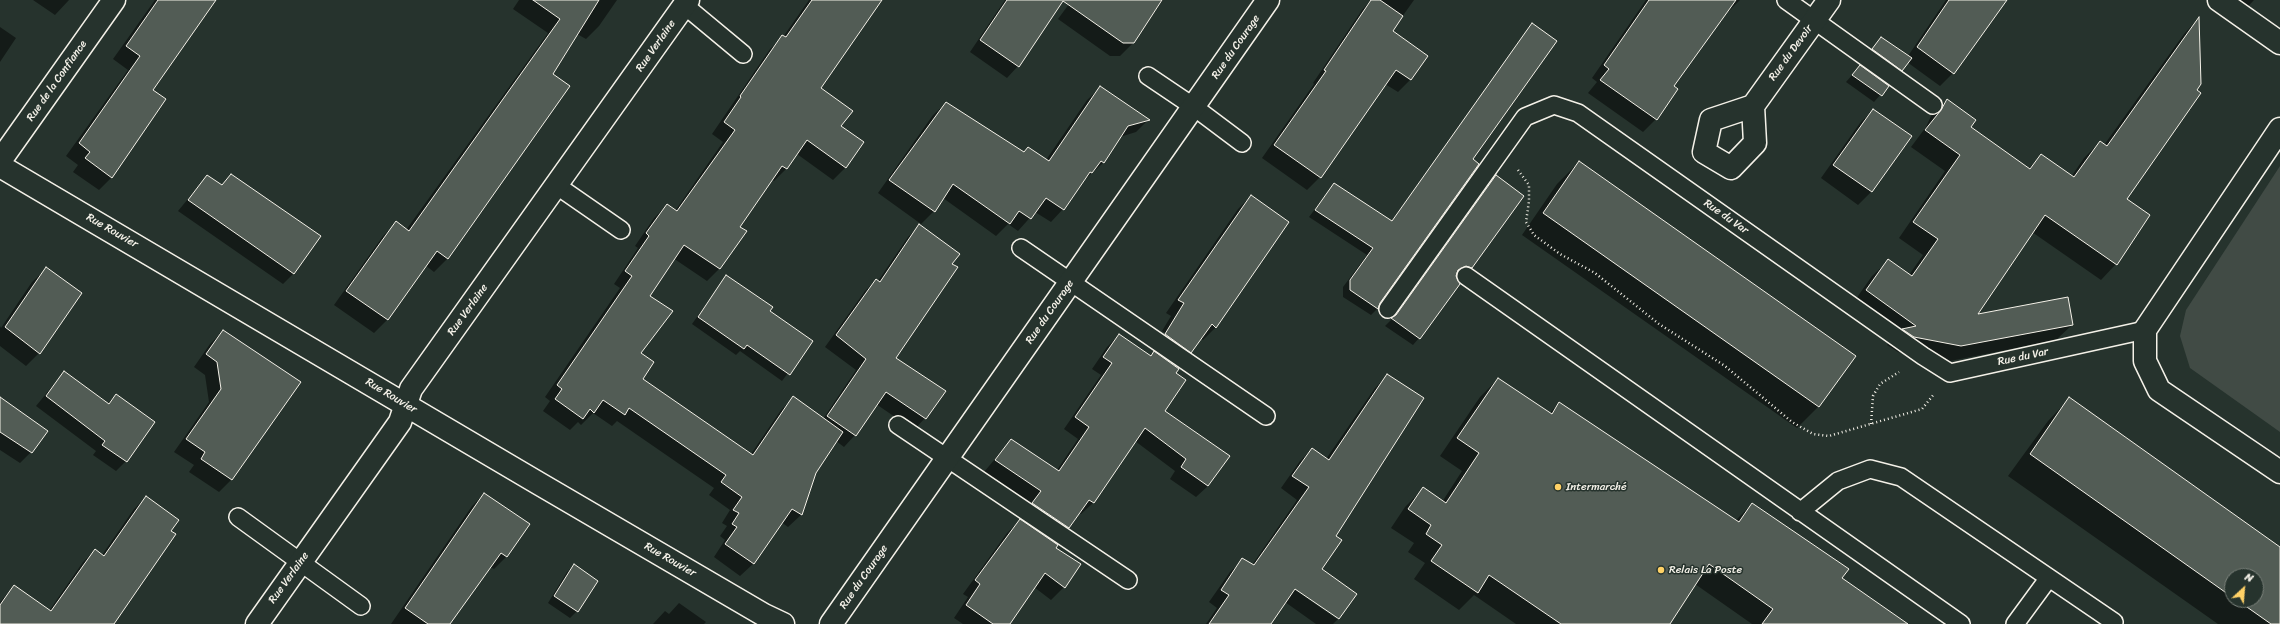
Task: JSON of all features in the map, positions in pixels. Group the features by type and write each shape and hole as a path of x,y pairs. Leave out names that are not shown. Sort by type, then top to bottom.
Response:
{"street":[{"name":"Rue de la Confiance","path":"0,161 114,0"},
{"name":"Rue du Courage","path":"831,624 1268,0"},
{"name":"Rue du Devoir","path":"1753,106 1829,0"},
{"path":"2219,0 2280,43"},
{"name":"Rue Verlaine","path":"257,624 400,422 411,389 556,185 683,2"},
{"path":"2280,129 2145,330 2145,361 2159,390 2280,472"},
{"name":"Rue Rouvier","path":"0,166 405,406 764,615 783,624"}],"lane":[{"path":"1786,0 1933,106"},
{"path":"683,2 742,54"},
{"path":"1148,76 1194,107 1242,143"},
{"name":"Rue du Var","path":"1388,309 1525,117 1554,105 1578,112 1922,356 1950,373 2145,330"},
{"path":"556,185 621,230"},
{"path":"1021,248 1266,416"},
{"path":"1466,276 1960,624"},
{"path":"898,425 1128,580"},
{"path":"1800,512 1838,481 1870,469 1901,477 2048,579 2114,622"},
{"path":"238,517 361,606"},
{"path":"2015,624 2048,579"}],"path":[{"path":"1503,149 1530,185 1526,222 1534,235 1560,254 1595,273 1659,324 1725,366 1792,422 1813,434 1828,436 1922,409 1950,373"},
{"path":"1871,424 1873,396 1880,384 1922,356"}],"shaded area":[{"path":"2280,166 2280,432 2190,368 2180,336 2186,310"}],"building":[{"path":"158,0 216,0 153,90 166,99 112,178 85,158 90,152 79,143 140,56 126,46"},
{"path":"533,0 599,0 553,74 570,86 448,259 437,251 388,320 346,291 396,221 409,231 560,19"},
{"path":"812,0 882,0 821,88 853,111 841,126 864,142 846,168 807,140 787,169 782,166 740,227 747,231 720,269 684,245 650,296 673,311 641,353 654,362 643,379 753,455 793,396 843,432 816,473 802,515 792,509 754,564 725,544 737,527 732,524 739,513 733,510 742,497 721,482 726,475 629,408 625,415 603,400 594,413 590,409 583,419 555,399 562,389 557,385 632,276 625,271 649,236 646,233 667,204 677,211 735,130 724,122 782,35 786,37"},
{"path":"1007,0 1162,0 1134,43 1123,43 1063,1 1019,67 980,40"},
{"path":"1371,0 1380,0 1403,16 1393,31 1428,56 1411,80 1396,70 1321,178 1274,145 1326,71 1324,70"},
{"path":"1649,0 1736,0 1674,86 1678,89 1657,120 1600,80 1609,69 1604,65"},
{"path":"1949,0 2007,0 1954,74 1917,47"},
{"path":"2199,17 2201,84 2197,90 2201,93 2127,199 2150,215 2117,265 2045,215 1978,314 2068,297 2073,325 1961,346 1914,337 1902,329 1916,326 1866,290 1888,259 1912,276 1938,239 1913,222 1960,155 1925,130 1941,110 1947,99 1976,120 1971,127 2030,169 2041,154 2074,177 2100,141 2107,146"},
{"path":"1532,23 1557,41 1473,159 1479,164 1380,303 1378,309 1350,290 1350,280 1373,248 1315,210 1334,183 1392,221"},
{"path":"1881,37 1912,58 1902,71 1872,49"},
{"path":"1860,65 1889,86 1882,96 1852,75"},
{"path":"1100,86 1150,120 1128,126 1104,163 1101,161 1092,173 1090,172 1064,210 1046,198 1031,219 1019,211 1010,224 953,184 935,212 889,180 946,102 1024,152 1028,147 1049,161"},
{"path":"1873,109 1912,136 1872,192 1833,165"},
{"path":"1579,161 1856,356 1819,407 1543,213"},
{"path":"231,174 321,236 294,274 188,200 207,175 222,185"},
{"path":"1496,175 1524,196 1472,268 1466,266 1458,270 1456,276 1460,284 1420,339 1391,318 1396,315"},
{"path":"1251,195 1289,222 1216,328 1212,324 1191,353 1165,334 1184,303 1178,300"},
{"path":"919,224 960,254 952,264 958,267 896,358 946,391 926,419 886,392 856,436 827,416 866,359 836,335 876,279 880,282"},
{"path":"46,267 82,293 40,354 5,327"},
{"path":"726,275 773,307 770,311 813,341 790,375 747,345 744,349 698,317"},
{"path":"223,330 301,382 232,480 201,459 205,452 186,439 221,389 217,362 206,354"},
{"path":"1119,334 1151,356 1154,351 1179,369 1176,373 1186,380 1165,411 1230,456 1208,486 1181,467 1186,459 1145,428 1094,503 1089,500 1069,528 1032,503 1041,491 995,460 1011,439 1059,471 1089,427 1075,417 1112,363 1103,357"},
{"path":"64,371 109,404 116,394 155,422 127,462 102,445 105,441 46,396"},
{"path":"1387,374 1424,398 1336,536 1342,540 1322,569 1357,594 1339,619 1295,589 1271,624 1209,624 1229,595 1221,590 1242,558 1254,565 1309,487 1292,476 1312,448 1329,460"},
{"name":"Intermarché","path":"1498,378 1552,414 1559,402 1739,522 1752,503 1849,569 1842,578 1908,624 1762,624 1773,609 1709,564 1670,624 1561,624 1489,575 1478,593 1431,561 1442,545 1426,534 1431,525 1408,509 1423,487 1446,503 1479,453 1457,438"},
{"path":"0,397 48,431 32,453 0,432"},
{"path":"2069,397 2280,547 2280,624 2271,624 2248,608 2264,608 2264,568 2224,568 2224,591 2030,454"},
{"path":"484,493 530,524 507,557 501,553 450,624 428,624 405,608"},
{"path":"146,496 179,520 171,531 176,534 114,624 0,624 0,605 14,585 51,611 95,549 104,556"},
{"path":"1020,519 1058,545 1056,548 1081,564 1065,588 1045,573 1010,624 993,624 966,605 980,584 975,580"},
{"path":"574,564 598,581 578,612 554,596"}],"place":[{"name":"Intermarché","path":"1558,487"},
{"name":"Relais La Poste","path":"1661,570"}]}
